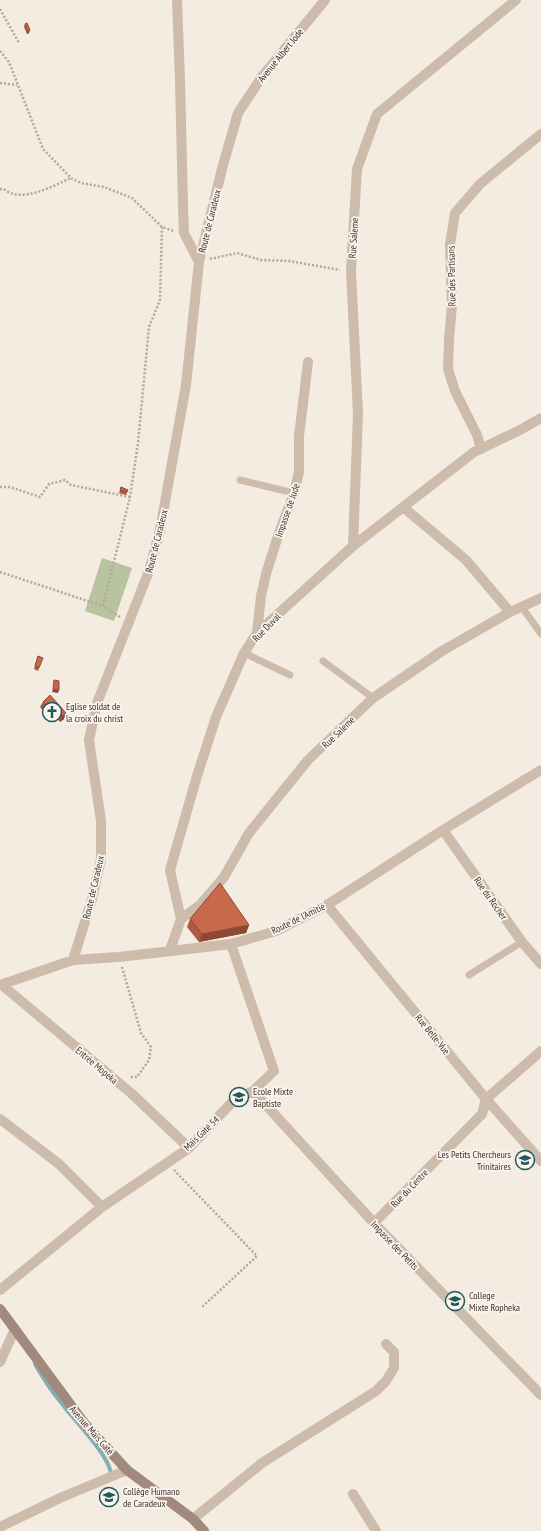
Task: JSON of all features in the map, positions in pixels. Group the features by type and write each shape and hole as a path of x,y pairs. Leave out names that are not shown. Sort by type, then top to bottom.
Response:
{"street":[{"path":"177,0 182,207 184,233 199,262"},
{"name":"Avenue Albert Jode","path":"238,113 260,78 326,0"},
{"name":"Rue Saleme","path":"353,546 358,414 351,271 357,169 377,114 516,0"},
{"name":"Route de Caradeux","path":"73,960 92,899 101,859 101,821 89,740 97,703 149,571 160,530 186,385 199,262 222,165 238,113"},
{"name":"Rue des Partisans","path":"481,449 478,435 455,391 448,369 452,305 450,244 455,213 480,184 540,138"},
{"name":"Impasse de Jude","path":"257,633 261,596 266,574 294,493 299,472 299,436 308,362"},
{"name":"Rue Duval","path":"182,919 170,870 197,776 216,717 244,653 257,633 353,546 474,452 541,418"},
{"path":"403,507 466,560 510,612"},
{"name":"Rue Saleme","path":"182,919 200,905 224,877 249,833 308,760 373,698 442,651 510,612 541,598"},
{"name":"Route de l'Amitié","path":"1,985 73,960 119,957 231,944 276,931 327,905 443,830 541,770"},
{"name":"Rue du Rocher","path":"443,830 522,942 541,964"},
{"name":"Rue Belle-Vue","path":"327,905 486,1099 541,1161"},
{"path":"170,950 182,919"},
{"name":"Maïs Gaté 54","path":"0,1290 102,1206 189,1148 235,1099 253,1091 274,1071 231,944"},
{"name":"Entrée Mopeka","path":"1,985 131,1093 189,1148"},
{"name":"Rue du Centre","path":"374,1224 482,1114 486,1099 541,1051"},
{"name":"Impasse des Petits","path":"253,1091 374,1224 541,1395"},
{"path":"0,1120 59,1164 102,1206"},
{"name":"Avenue Maïs Gaté","path":"0,1309 84,1423 127,1470 193,1519 204,1531"},
{"path":"0,1362 15,1329"},
{"path":"193,1519 262,1463 376,1391 386,1381 394,1368 394,1352 386,1344"},
{"path":"0,1529 60,1498 127,1470"},
{"path":"353,1494 376,1531"}],"lane":[{"path":"240,480 294,493"},
{"path":"522,606 541,634"},
{"path":"244,653 290,676"},
{"path":"323,661 373,698"},
{"path":"469,975 522,942"}],"path":[{"path":"0,9 19,43"},
{"path":"0,51 8,62 43,149 71,178 81,183 104,187 132,198 162,227 184,233"},
{"path":"0,83 17,85"},
{"path":"0,189 4,189 9,193 19,196 39,192 71,178"},
{"path":"103,606 130,497 138,443 149,327 160,300 162,227"},
{"path":"199,262 237,253 261,260 289,261 351,271"},
{"path":"0,487 10,487 40,496 49,484 65,480 71,485 130,497"},
{"path":"0,572 103,606 129,623"},
{"path":"110,1076 137,1077 149,1060 150,1047 142,1033 119,957"},
{"path":"167,1163 257,1256 201,1308"}],"green space":[{"path":"102,558 132,568 114,621 85,611"}],"building":[{"path":"27,23 30,30 28,31 25,24"},
{"path":"121,487 128,490 127,492 120,490"},
{"path":"38,656 43,658 39,668 35,666"},
{"path":"54,680 59,681 59,690 53,689"},
{"path":"50,695 66,713 62,716 58,712 54,716 43,702"},
{"path":"220,883 249,925 202,934 190,919"}],"waterway":[{"path":"35,1364 55,1395 92,1439 110,1468 111,1476"}],"place":[{"name":"Eglise soldat de la croix du christ","path":"52,712"},
{"name":"Ecole Mixte Baptiste","path":"239,1097"},
{"name":"Les Petits Chercheurs Trinitaires","path":"525,1160"},
{"name":"College Mixte Ropheka","path":"455,1301"},
{"name":"Collège Humano de Caradeux","path":"109,1497"}]}
